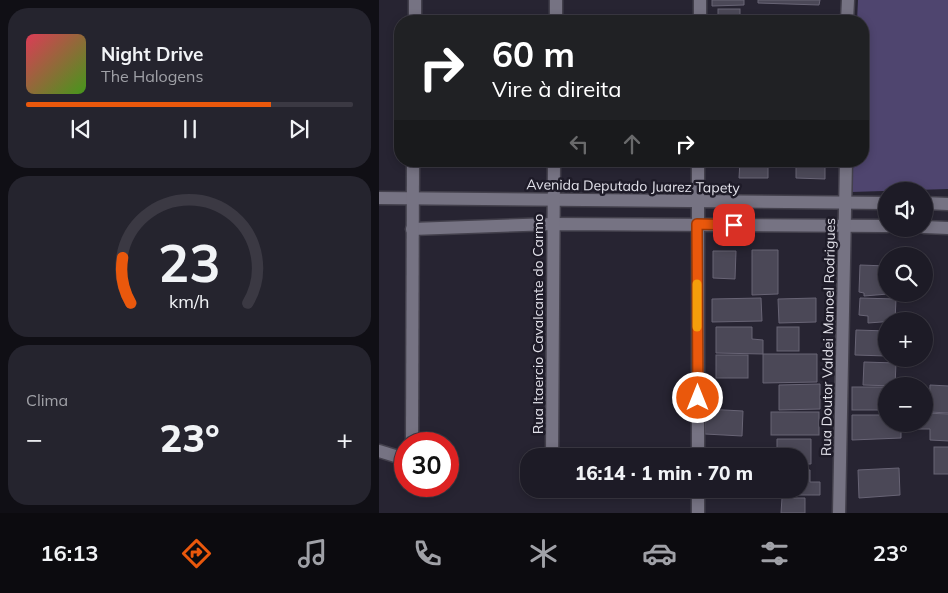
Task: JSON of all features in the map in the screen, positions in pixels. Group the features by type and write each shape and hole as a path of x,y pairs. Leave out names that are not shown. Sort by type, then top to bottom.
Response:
{"street":[{"path":"415,0 415,15"},
{"path":"555,15 556,0"},
{"path":"700,0 700,15"},
{"path":"847,15 848,0"},
{"path":"412,432 413,167"},
{"name":"Rua Itaercio Cavalcante do Carmo","path":"552,448 554,167"},
{"path":"698,167 698,448"},
{"name":"Rua Doutor Valdei Manoel Rodrigues","path":"839,513 846,167"},
{"name":"Avenida Deputado Juarez Tapety","path":"379,198 878,203"},
{"path":"933,203 948,204"},
{"path":"412,228 553,224 878,226"},
{"path":"933,227 948,228"},
{"path":"379,451 394,456"},
{"path":"698,498 698,513"}],"shaded area":[{"path":"858,0 948,0 948,189 933,189 933,182 878,182 878,191 851,192 852,167 869,167 869,15 857,15"}],"building":[{"path":"712,0 744,0 744,5 712,6"},
{"path":"758,0 820,0 819,5 758,3"},
{"path":"718,9 740,9 740,15 718,15"},
{"path":"740,167 768,167 768,178 739,178"},
{"path":"796,167 825,167 825,179 796,178"},
{"path":"752,250 778,250 778,294 752,295"},
{"path":"713,251 736,251 735,279 713,278"},
{"path":"860,265 878,266 878,295 864,296 864,293 859,292"},
{"path":"761,298 762,321 712,322 712,299"},
{"path":"816,298 816,322 779,323 778,299"},
{"path":"860,298 878,298 878,302 896,302 895,312 878,312 878,322 868,323 868,316 859,315"},
{"path":"716,327 752,327 752,339 763,340 763,354 716,353"},
{"path":"777,327 799,327 799,351 777,351"},
{"path":"856,330 878,331 878,356 855,355"},
{"path":"763,354 817,354 817,382 763,383"},
{"path":"716,355 748,355 748,378 716,378"},
{"path":"864,362 878,362 878,367 896,367 895,377 878,377 878,385 863,385"},
{"path":"820,384 820,409 779,410 779,385"},
{"path":"933,385 949,386 949,413 933,412"},
{"path":"852,387 878,387 878,410 852,410"},
{"path":"706,409 743,411 742,436 705,434"},
{"path":"771,412 819,412 819,435 771,435"},
{"path":"933,413 949,414 949,441 930,440 930,432 933,432"},
{"path":"852,415 878,415 878,432 901,432 901,438 852,440"},
{"path":"777,439 811,439 811,464 808,464 808,448 777,448"},
{"path":"934,447 949,447 949,474 934,474"},
{"path":"899,468 900,495 859,498 858,470"},
{"path":"808,470 810,470 810,482 820,482 820,495 808,495"},
{"path":"782,498 805,498 805,513 781,513"}],"slow traffic":[{"path":"697,284 697,327"}],"route":[{"path":"698,398 697,224 734,225"}]}
